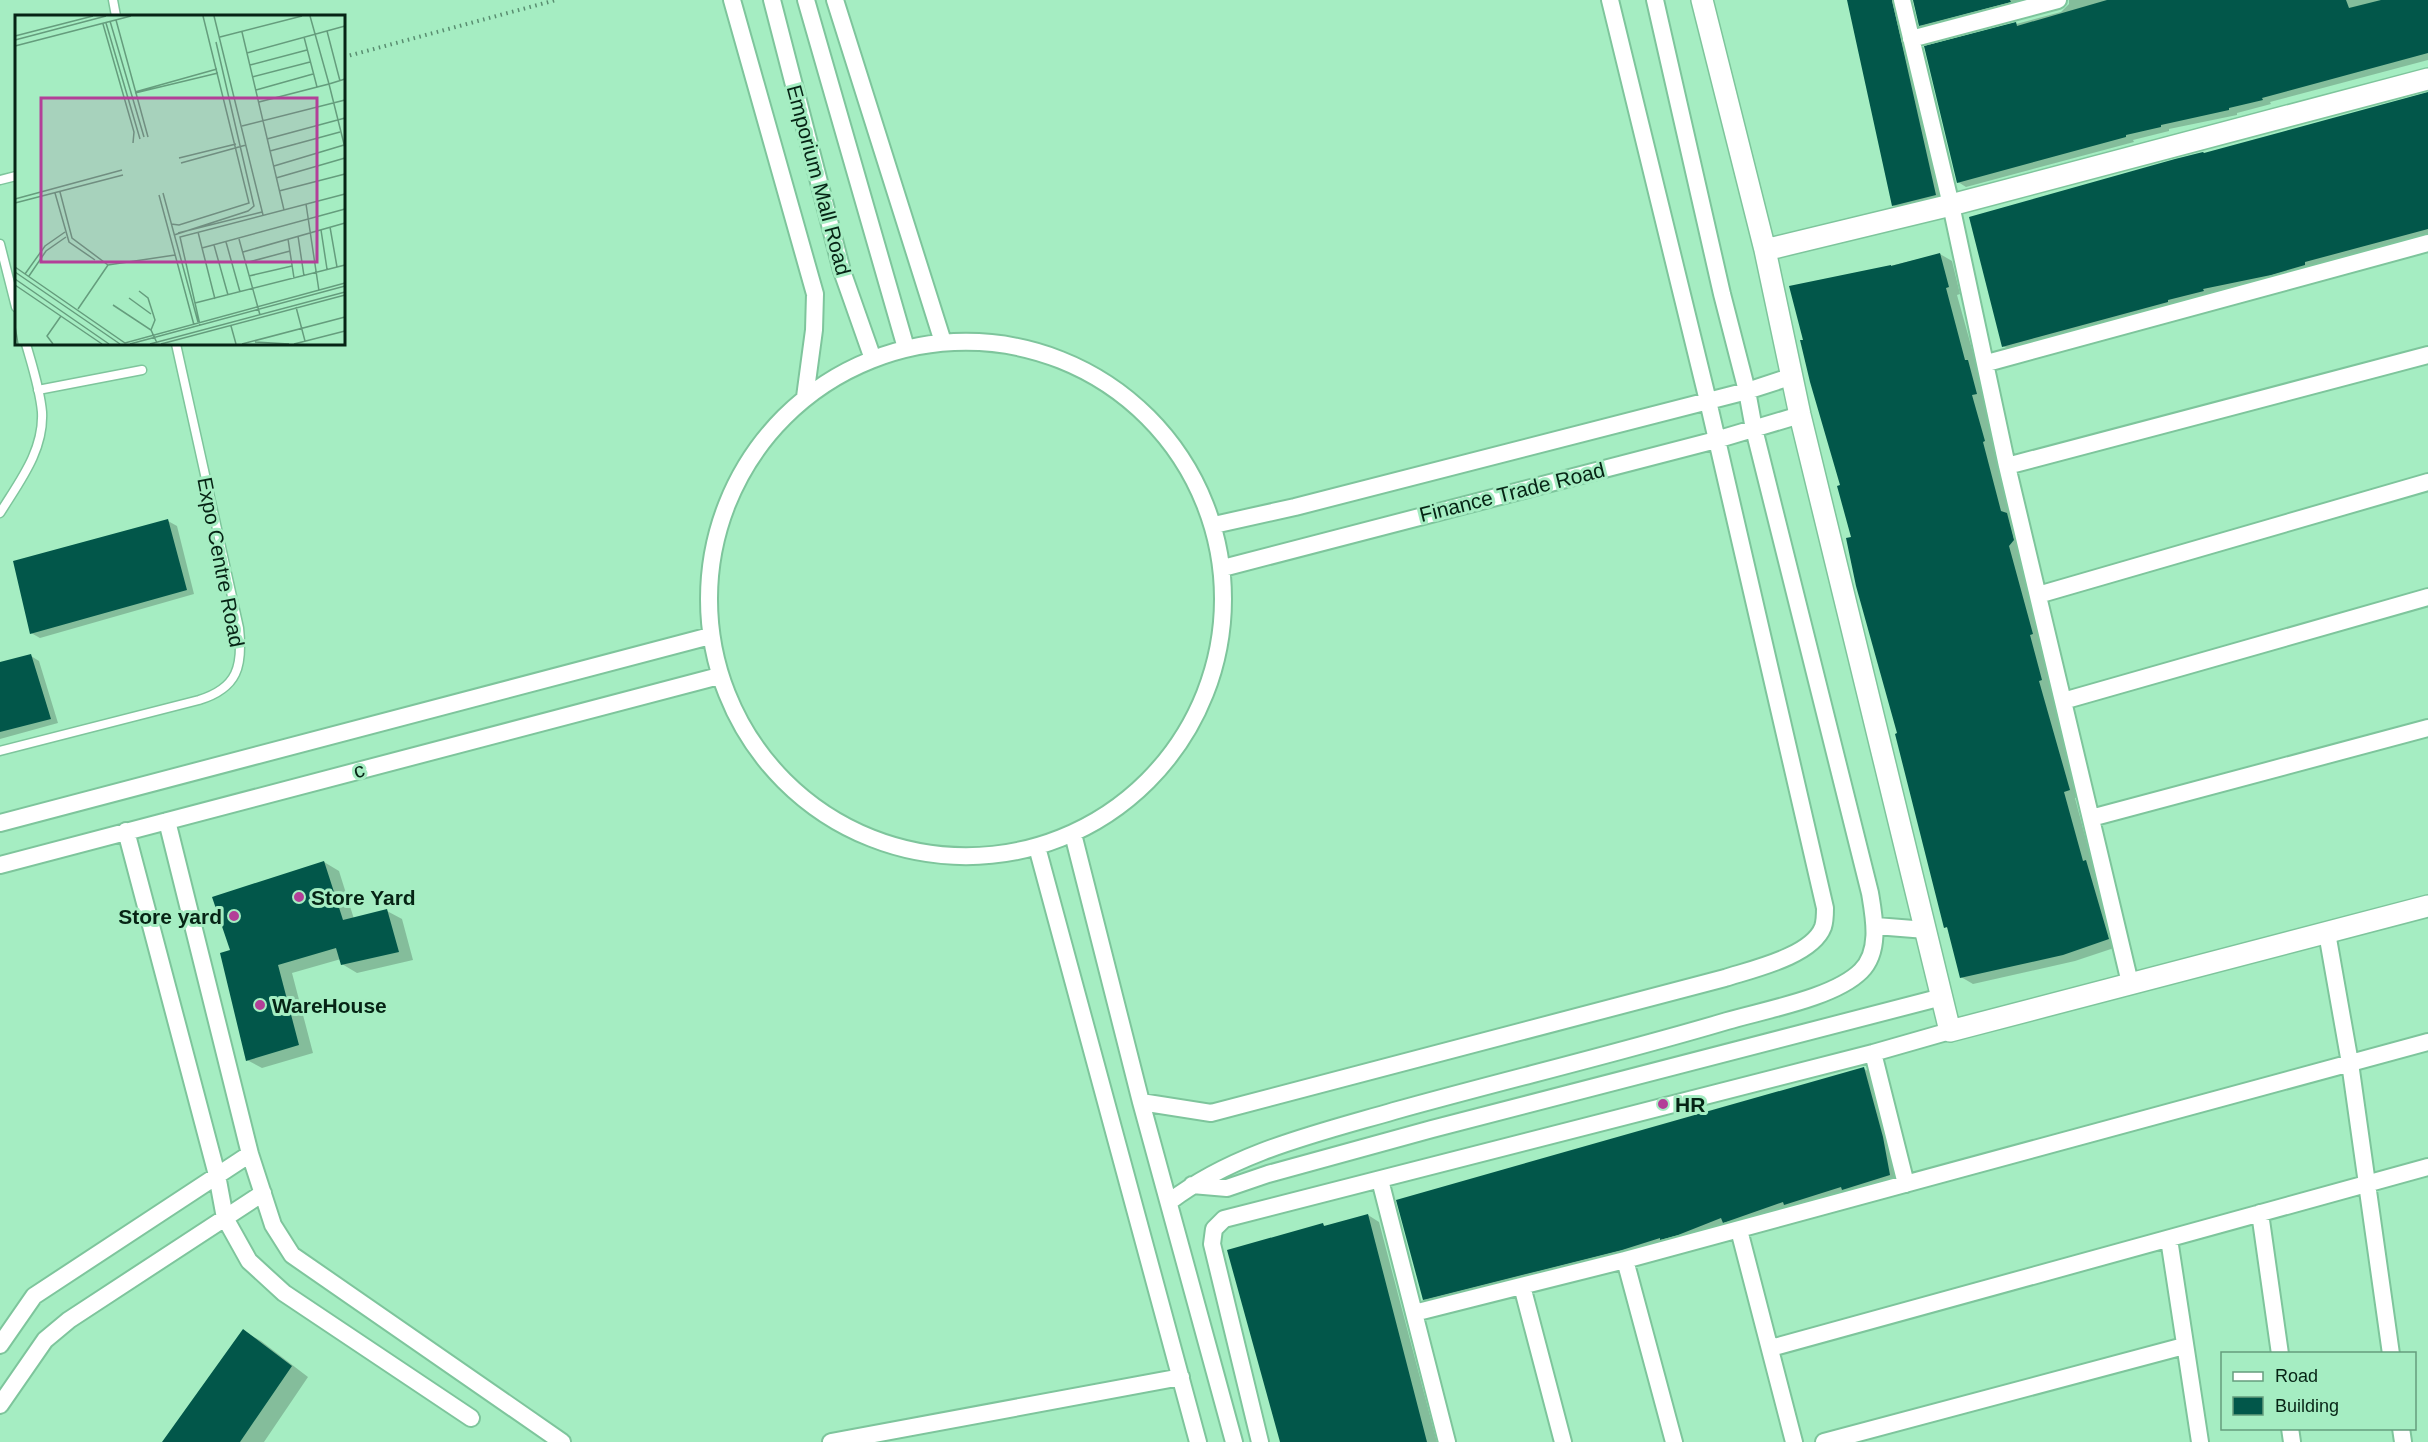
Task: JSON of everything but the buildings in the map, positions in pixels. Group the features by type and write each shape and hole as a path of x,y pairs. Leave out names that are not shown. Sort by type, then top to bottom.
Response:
{"street":[{"path":"732,0 815,294 814,330 805,397"},
{"name":"Emporium Mall Road","path":"772,0 842,271 873,358"},
{"path":"806,0 906,348"},
{"path":"835,0 943,342"},
{"path":"1141,1102 1211,1113 1725,978 1795,954 1815,940 1824,926 1825,908 1708,401 1610,0"},
{"path":"1169,1202 1191,1185 1249,1155 1298,1139 1448,1096 1668,1039 1818,995 1844,984 1863,969 1873,946 1876,926 1754,429 1655,0"},
{"path":"1702,0 1765,250 1800,415 1950,1031"},
{"path":"1902,0 1987,363 2007,466 2130,983"},
{"path":"1911,39 2058,0"},
{"path":"1765,250 1951,205 2428,79"},
{"path":"1987,363 2428,243"},
{"path":"943,342 1002,344 1059,358 1111,386 1156,424 1191,471 1214,525 1223,568 1223,633 1206,696 1174,753 1128,800 1072,834 1037,847 971,857 905,850 843,826 789,787 753,745 746,736 719,676 710,636 709,569 725,504 758,445 805,397 873,358 906,348 943,342"},
{"path":"2007,466 2428,355"},
{"path":"1214,525 1295,507 1747,391 1793,376"},
{"name":"Finance Trade Road","path":"1223,568 1716,440 1800,415"},
{"path":"2038,595 2428,482"},
{"path":"2063,701 2428,597"},
{"path":"0,823 710,636"},
{"name":"c","path":"0,865 719,676"},
{"path":"2091,818 2428,728"},
{"path":"167,821 250,1154 273,1225 292,1255 562,1442"},
{"path":"126,831 217,1175 225,1218 249,1261 284,1293 471,1418"},
{"path":"1072,834 1141,1102 1234,1442"},
{"path":"1037,847 1198,1442"},
{"path":"1260,1442 1212,1244 1214,1229 1224,1219 1873,1053 2130,983 2428,906"},
{"path":"1876,926 1926,930"},
{"path":"2327,933 2350,1063 2391,1352"},
{"path":"1191,1185 1227,1188 1279,1171 1432,1129 1942,997"},
{"path":"1414,1313 1739,1230 2428,1042"},
{"path":"1873,1053 1906,1184"},
{"path":"0,1345 34,1296 250,1154"},
{"path":"1771,1348 2428,1167"},
{"path":"1380,1180 1447,1442"},
{"path":"0,1405 45,1340 69,1320 263,1193"},
{"path":"2260,1213 2280,1352"},
{"path":"1739,1230 1794,1442"},
{"path":"2169,1239 2200,1442"},
{"path":"1625,1260 1674,1442"},
{"path":"1522,1286 1563,1442"},
{"path":"1824,1442 2184,1346"},
{"path":"831,1442 1181,1377"}],"lane":[{"path":"113,0 116,15"},
{"path":"0,180 15,176"},
{"path":"0,243 3,266 15,304"},
{"path":"0,513 36,451 41,431 42,411 26,345"},
{"name":"Expo Centre Road","path":"0,751 199,700 214,695 234,677 240,663 239,628 176,345"},
{"path":"38,390 142,370"}],"path":[{"path":"345,57 556,0"}],"place":[{"name":"Store Yard","path":"299,897"},
{"name":"Store yard","path":"234,916"},
{"name":"WareHouse","path":"260,1005"},
{"name":"HR","path":"1663,1104"}]}
